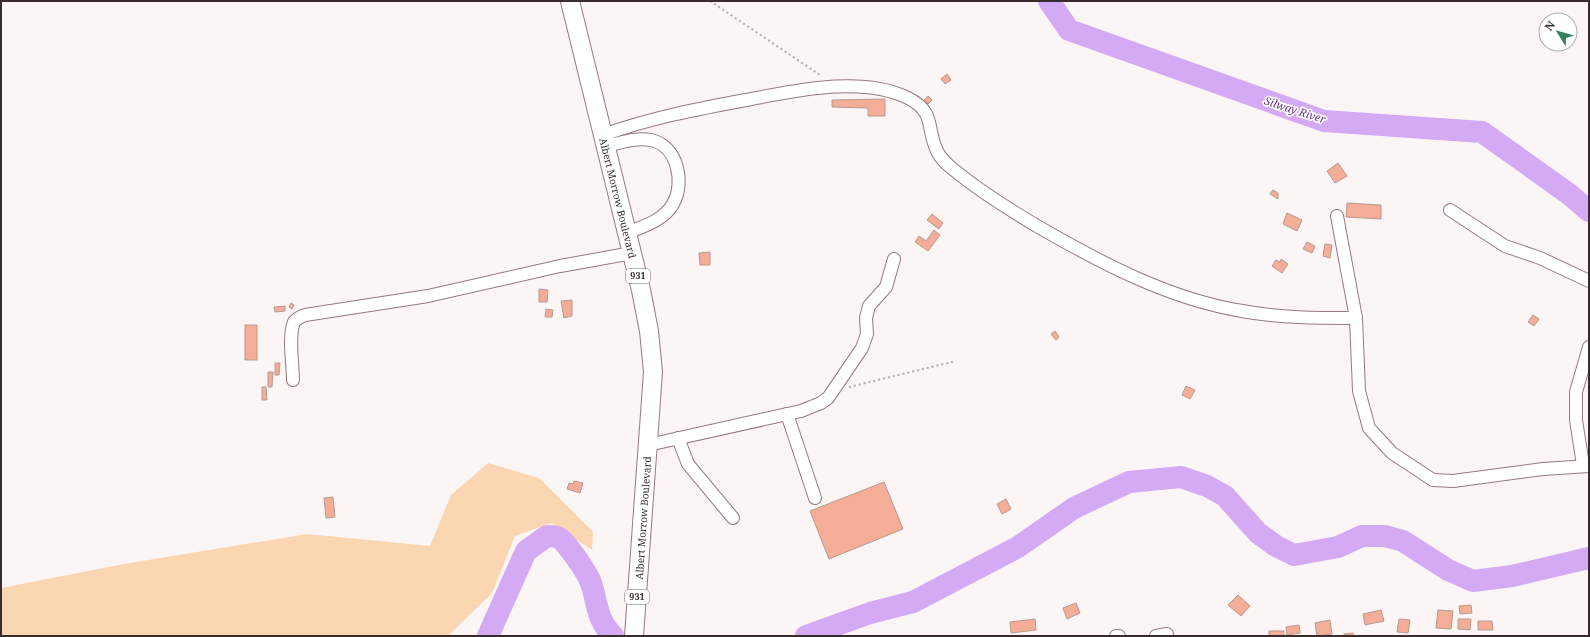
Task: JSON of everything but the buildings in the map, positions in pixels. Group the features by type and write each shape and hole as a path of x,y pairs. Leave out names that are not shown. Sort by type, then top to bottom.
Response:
{"highway":[{"name":"Albert Morrow Boulevard","path":"570,1 632,253 649,331 653,372 634,636"}],"street":[{"path":"604,141 645,120 680,112 796,91 835,86 878,90 908,98 922,108 928,118 937,151 945,162 994,200 1058,238 1145,281 1170,292 1202,302 1242,311 1306,318 1356,318"},
{"path":"604,141 639,139 653,141 667,150 676,163 678,188 673,204 656,221 627,233"},
{"path":"1450,210 1505,246 1540,258 1589,281"},
{"path":"1337,216 1356,318 1359,391 1369,428 1392,453 1434,480 1453,481 1586,465 1576,420 1576,392 1589,348"},
{"path":"293,380 292,333 294,323 297,318 305,315 428,296 560,266 632,253"},
{"path":"648,445 801,411 821,403 835,390 862,348 867,334 866,318 869,306 886,286 894,259"},
{"path":"787,414 815,498"},
{"path":"678,438 688,464 734,518"}],"path":[{"path":"710,1 835,86"},
{"path":"835,390 956,361"}],"shaded area":[{"path":"488,463 539,478 593,532 592,550 551,523 515,536 492,593 448,636 1,636 1,588 124,564 307,534 430,546 451,495"}],"waterway":[{"name":"Silway River","path":"1049,1 1069,30 1324,121 1482,132 1569,194 1589,211"},
{"path":"806,636 870,613 913,602 1018,547 1074,508 1129,482 1181,477 1207,486 1225,496 1258,533 1276,546 1294,555 1338,547 1362,536 1385,536 1403,541 1448,570 1473,581 1512,576 1589,558"},
{"path":"488,636 526,551 547,536 556,537 562,540 581,566 591,583 603,624 613,636"}]}
